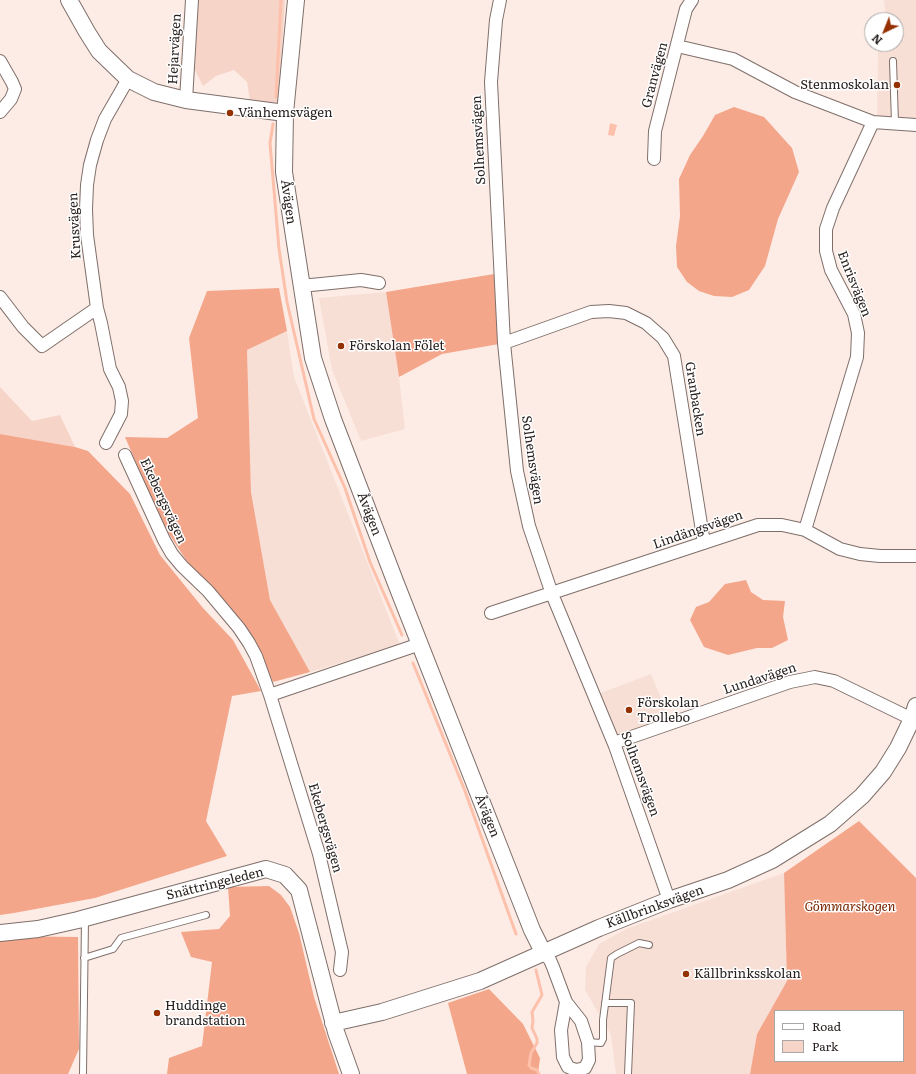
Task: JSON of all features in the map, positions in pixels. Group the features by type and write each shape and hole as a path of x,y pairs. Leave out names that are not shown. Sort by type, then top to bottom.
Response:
{"street":[{"path":"69,0 99,51 128,79 154,92 186,100 285,113"},
{"name":"Hejarvägen","path":"186,100 192,0"},
{"name":"Åvägen","path":"296,0 285,113 284,172 313,358 344,449 532,930 543,952 550,960 566,1002 581,1021 588,1042 589,1060 584,1068 576,1070 568,1067 563,1057 561,1030 566,1002"},
{"name":"Solhemsvägen","path":"500,0 496,20 491,82 504,343 518,475 529,526 552,594 614,743 669,900"},
{"name":"Granvägen","path":"654,159 655,131 686,9 692,0"},
{"path":"677,46 733,59 795,92 873,122 916,124"},
{"path":"0,61 15,89 11,99 0,112"},
{"name":"Krusvägen","path":"106,444 121,414 122,401 119,387 110,369 97,308 87,235 87,185 90,165 102,126 128,79"},
{"name":"Enrisvägen","path":"805,530 857,357 858,333 854,314 831,270 826,251 826,229 833,208 873,122"},
{"path":"301,286 361,280 379,283"},
{"path":"0,297 24,327 42,346 97,308"},
{"name":"Granbacken","path":"504,343 591,312 609,311 626,313 646,323 663,338 674,356 704,543"},
{"name":"Ekebergsvägen","path":"125,454 164,540 172,554 239,628 256,656 270,695 319,854 342,952 340,970"},
{"name":"Lindängsvägen","path":"491,613 758,525 782,525 805,530 840,549 860,554 880,556 916,556"},
{"path":"270,695 420,644"},
{"name":"Lundavägen","path":"614,743 790,682 815,677 834,681 914,712"},
{"name":"Källbrinksvägen","path":"333,1023 382,1012 480,981 599,928 669,900 728,880 772,860 830,824 862,796 883,772 898,748 914,712"},
{"name":"Snättringeleden","path":"0,933 38,929 85,918 266,869 285,875 299,890 333,1023 351,1074"}],"lane":[{"path":"893,61 895,123"},
{"path":"84,958 113,949 121,938 206,915"},
{"path":"83,1074 85,918"},
{"path":"588,1042 601,1044 603,1039 603,1020 611,958 639,943 649,945"},
{"path":"605,1003 631,1003 628,1074"}],"shaded area":[{"name":"Stenmoskolan","path":"884,0 916,0 916,121 877,120 878,52 904,52 904,12 885,12"},
{"path":"610,123 617,125 614,136 608,135"},
{"path":"386,292 399,377 405,429 361,441 332,370 319,298"},
{"path":"287,331 294,377 400,645 310,672 270,600 251,492 247,350"},
{"path":"651,674 671,723 617,742 598,694"},
{"name":"Källbrinksskolan","path":"784,873 787,981 757,1034 750,1074 616,1074 611,1035 585,990 586,967 599,944 626,929"}],"green space":[{"path":"197,0 285,0 279,104 250,100 247,82 234,70 216,76 203,86 195,70"},
{"path":"734,107 764,117 792,148 799,172 778,219 765,266 749,290 732,297 714,296 699,291 687,282 677,267 676,246 680,216 679,179 690,155 715,115"},
{"path":"494,274 499,344 442,354 399,377 386,292"},
{"path":"279,288 287,331 247,350 251,492 270,600 310,672 273,682 247,628 196,575 163,525 125,437 167,438 198,418 189,338 207,291"},
{"path":"0,387 32,421 60,415 75,447 0,434"},
{"path":"0,434 75,447 88,451 130,494 160,555 203,608 233,640 261,691 232,696 206,821 227,856 95,898 0,915"},
{"path":"746,580 751,592 763,600 785,601 783,617 788,640 772,648 757,648 728,655 704,647 690,620 696,607 709,602 725,584"},
{"name":"Gömmarskogen","path":"859,821 916,878 916,1074 750,1074 757,1034 787,981 784,873"},
{"path":"269,886 281,895 290,907 299,933 314,997 339,1074 167,1074 169,1058 202,1046 212,962 191,957 181,932 219,929 230,916 228,887"},
{"path":"0,936 78,937 79,1049 68,1074 0,1074"},
{"path":"489,989 523,1024 540,1058 538,1074 467,1074 448,1003"}],"waterway":[{"path":"276,97 281,0"},
{"path":"273,124 270,143 279,249 287,302 314,419 345,488 370,562 402,635"},
{"path":"413,663 465,791 516,934"},
{"path":"536,970 542,995 532,1012 532,1028 537,1039 537,1043 531,1053 529,1065 531,1068 537,1070 539,1074"}],"place":[{"name":"Stenmoskolan","path":"897,85"},
{"name":"Vänhemsvägen","path":"230,113"},
{"name":"Förskolan Fölet","path":"341,346"},
{"name":"Förskolan Trollebo","path":"629,710"},
{"name":"Källbrinksskolan","path":"686,974"},
{"name":"Huddinge brandstation","path":"157,1013"}]}
